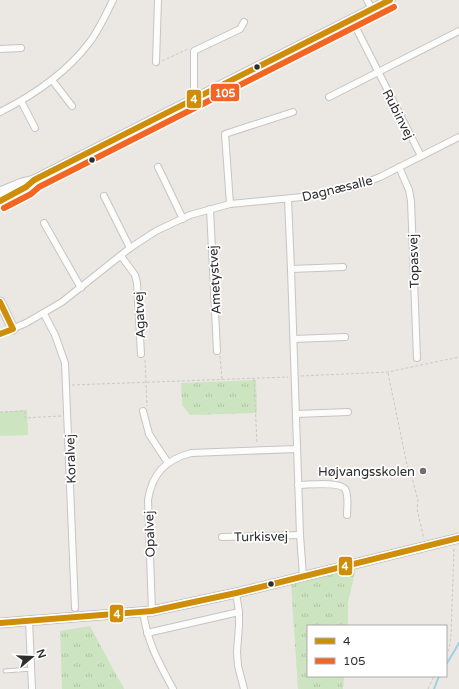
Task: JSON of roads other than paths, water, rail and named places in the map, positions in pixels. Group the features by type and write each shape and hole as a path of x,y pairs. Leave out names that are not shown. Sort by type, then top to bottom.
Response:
{"street":[{"path":"0,112 21,101 52,80 74,61 90,42 114,0"},
{"path":"156,62 158,0"},
{"path":"367,0 372,9"},
{"path":"0,201 26,187 34,180 390,0"},
{"name":"Rubinvej","path":"352,20 421,156"},
{"path":"199,97 194,88 194,51 240,29 244,22"},
{"path":"329,96 459,31"},
{"path":"0,49 21,48"},
{"path":"52,80 72,106"},
{"path":"21,101 35,128"},
{"path":"230,204 225,134 293,112"},
{"name":"Dagnæsalle","path":"0,334 44,314 81,288 130,248 156,231 183,218 230,204 312,196 360,185 459,137"},
{"path":"158,167 183,218"},
{"name":"Topasvej","path":"399,167 409,190 411,201 417,358"},
{"path":"0,192 22,182 34,180"},
{"path":"104,196 130,248"},
{"name":"Turkisvej","path":"288,199 298,485 303,576"},
{"name":"Ametystvej","path":"210,209 217,351"},
{"path":"44,223 81,288"},
{"name":"Agatvej","path":"121,256 134,275 137,283 141,354"},
{"path":"291,269 343,267"},
{"path":"0,302 13,329"},
{"name":"Koralvej","path":"44,314 55,335 65,363 75,608"},
{"path":"294,339 345,337"},
{"path":"143,411 150,434 168,463"},
{"path":"296,414 348,412"},
{"name":"Opalvej","path":"173,689 153,651 147,633 148,500 150,487 156,475 168,463 179,456 191,453 297,449"},
{"path":"298,485 338,484 345,488 347,493 347,515"},
{"name":"Turkisvej","path":"222,537 300,535"},
{"path":"0,623 148,612 236,593 456,539"},
{"path":"236,593 239,612 237,652 238,666 244,689"},
{"path":"147,633 239,612"},
{"path":"29,620 32,689"}],"lane":[{"path":"5,671 31,669"}],"waterway":[{"path":"447,663 459,643"},
{"path":"434,689 439,677"}],"place":[{"name":"Højvangsskolen","path":"423,471"}]}
